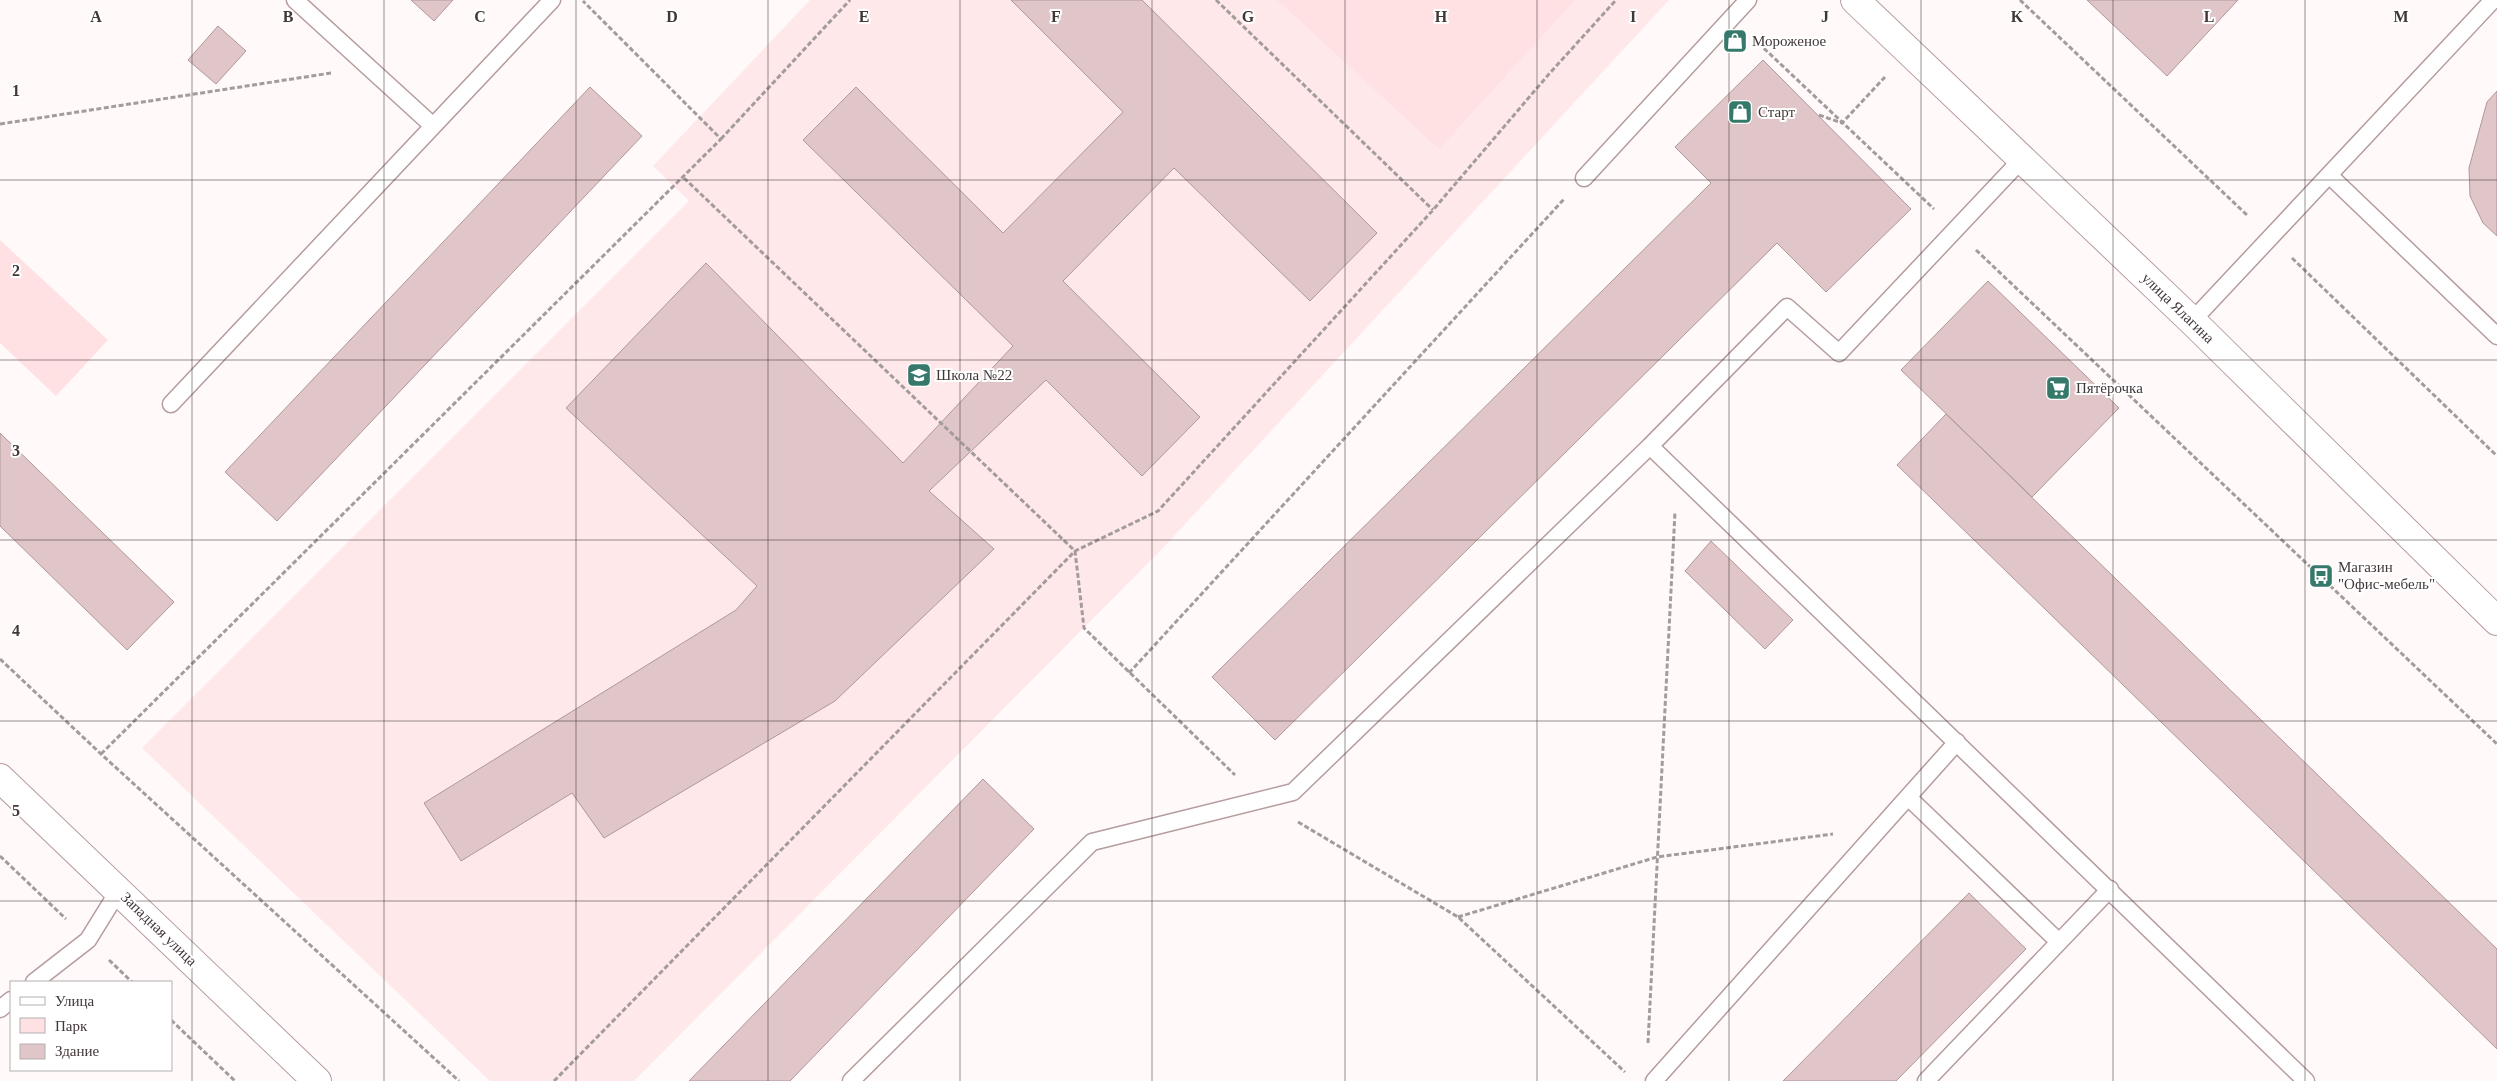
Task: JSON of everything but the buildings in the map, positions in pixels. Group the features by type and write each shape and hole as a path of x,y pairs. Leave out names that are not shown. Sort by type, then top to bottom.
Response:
{"street":[{"name":"улица Ялагина","path":"1855,0 2192,321 2497,621"},
{"name":"Западная улица","path":"0,778 317,1081"}],"lane":[{"path":"295,0 432,125"},
{"path":"171,404 432,125 552,0"},
{"path":"1584,178 1748,0"},
{"path":"2192,321 2272,238 2484,3"},
{"path":"851,1081 1092,842 1292,792 1316,772 1650,446 1786,308 1839,353 2022,159"},
{"path":"2329,175 2497,336"},
{"path":"1650,446 2110,889 2306,1081"},
{"path":"1654,1081 1957,742"},
{"path":"1908,797 2059,942"},
{"path":"1926,1081 2110,889"},
{"path":"35,981 88,940 119,890"},
{"path":"0,1009 10,1001"}],"path":[{"path":"582,0 722,140"},
{"path":"101,754 722,140 850,0"},
{"path":"1216,0 1433,210"},
{"path":"554,1081 1075,551 1158,511 1433,210 1548,74 1616,0"},
{"path":"2020,0 2272,238 2497,456"},
{"path":"1732,18 2497,744"},
{"path":"1842,123 1909,52"},
{"path":"0,124 369,68"},
{"path":"1819,115 1842,123"},
{"path":"684,178 1075,551 1084,628 1261,800 1458,918 1628,1074"},
{"path":"1129,673 1584,178"},
{"path":"1647,1052 1677,472"},
{"path":"0,659 101,754 459,1081"},
{"path":"1458,918 1657,857 1881,828"},
{"path":"0,856 88,940"},
{"path":"172,1021 235,1081"}],"shaded area":[{"name":"Школа №22","path":"810,0 1669,0 1162,549 634,1081 490,1081 142,748 689,201 653,166"}],"green space":[{"path":"1277,0 1575,0 1439,149"},
{"path":"0,240 108,340 56,396 0,343"}],"place":[{"name":"Мороженое","path":"1735,41"},
{"name":"Старт","path":"1740,112"},
{"name":"Школа №22","path":"919,375"},
{"name":"Пятёрочка","path":"2058,388"},
{"name":"Магазин \"Офис-мебель\"","path":"2321,576"}]}
